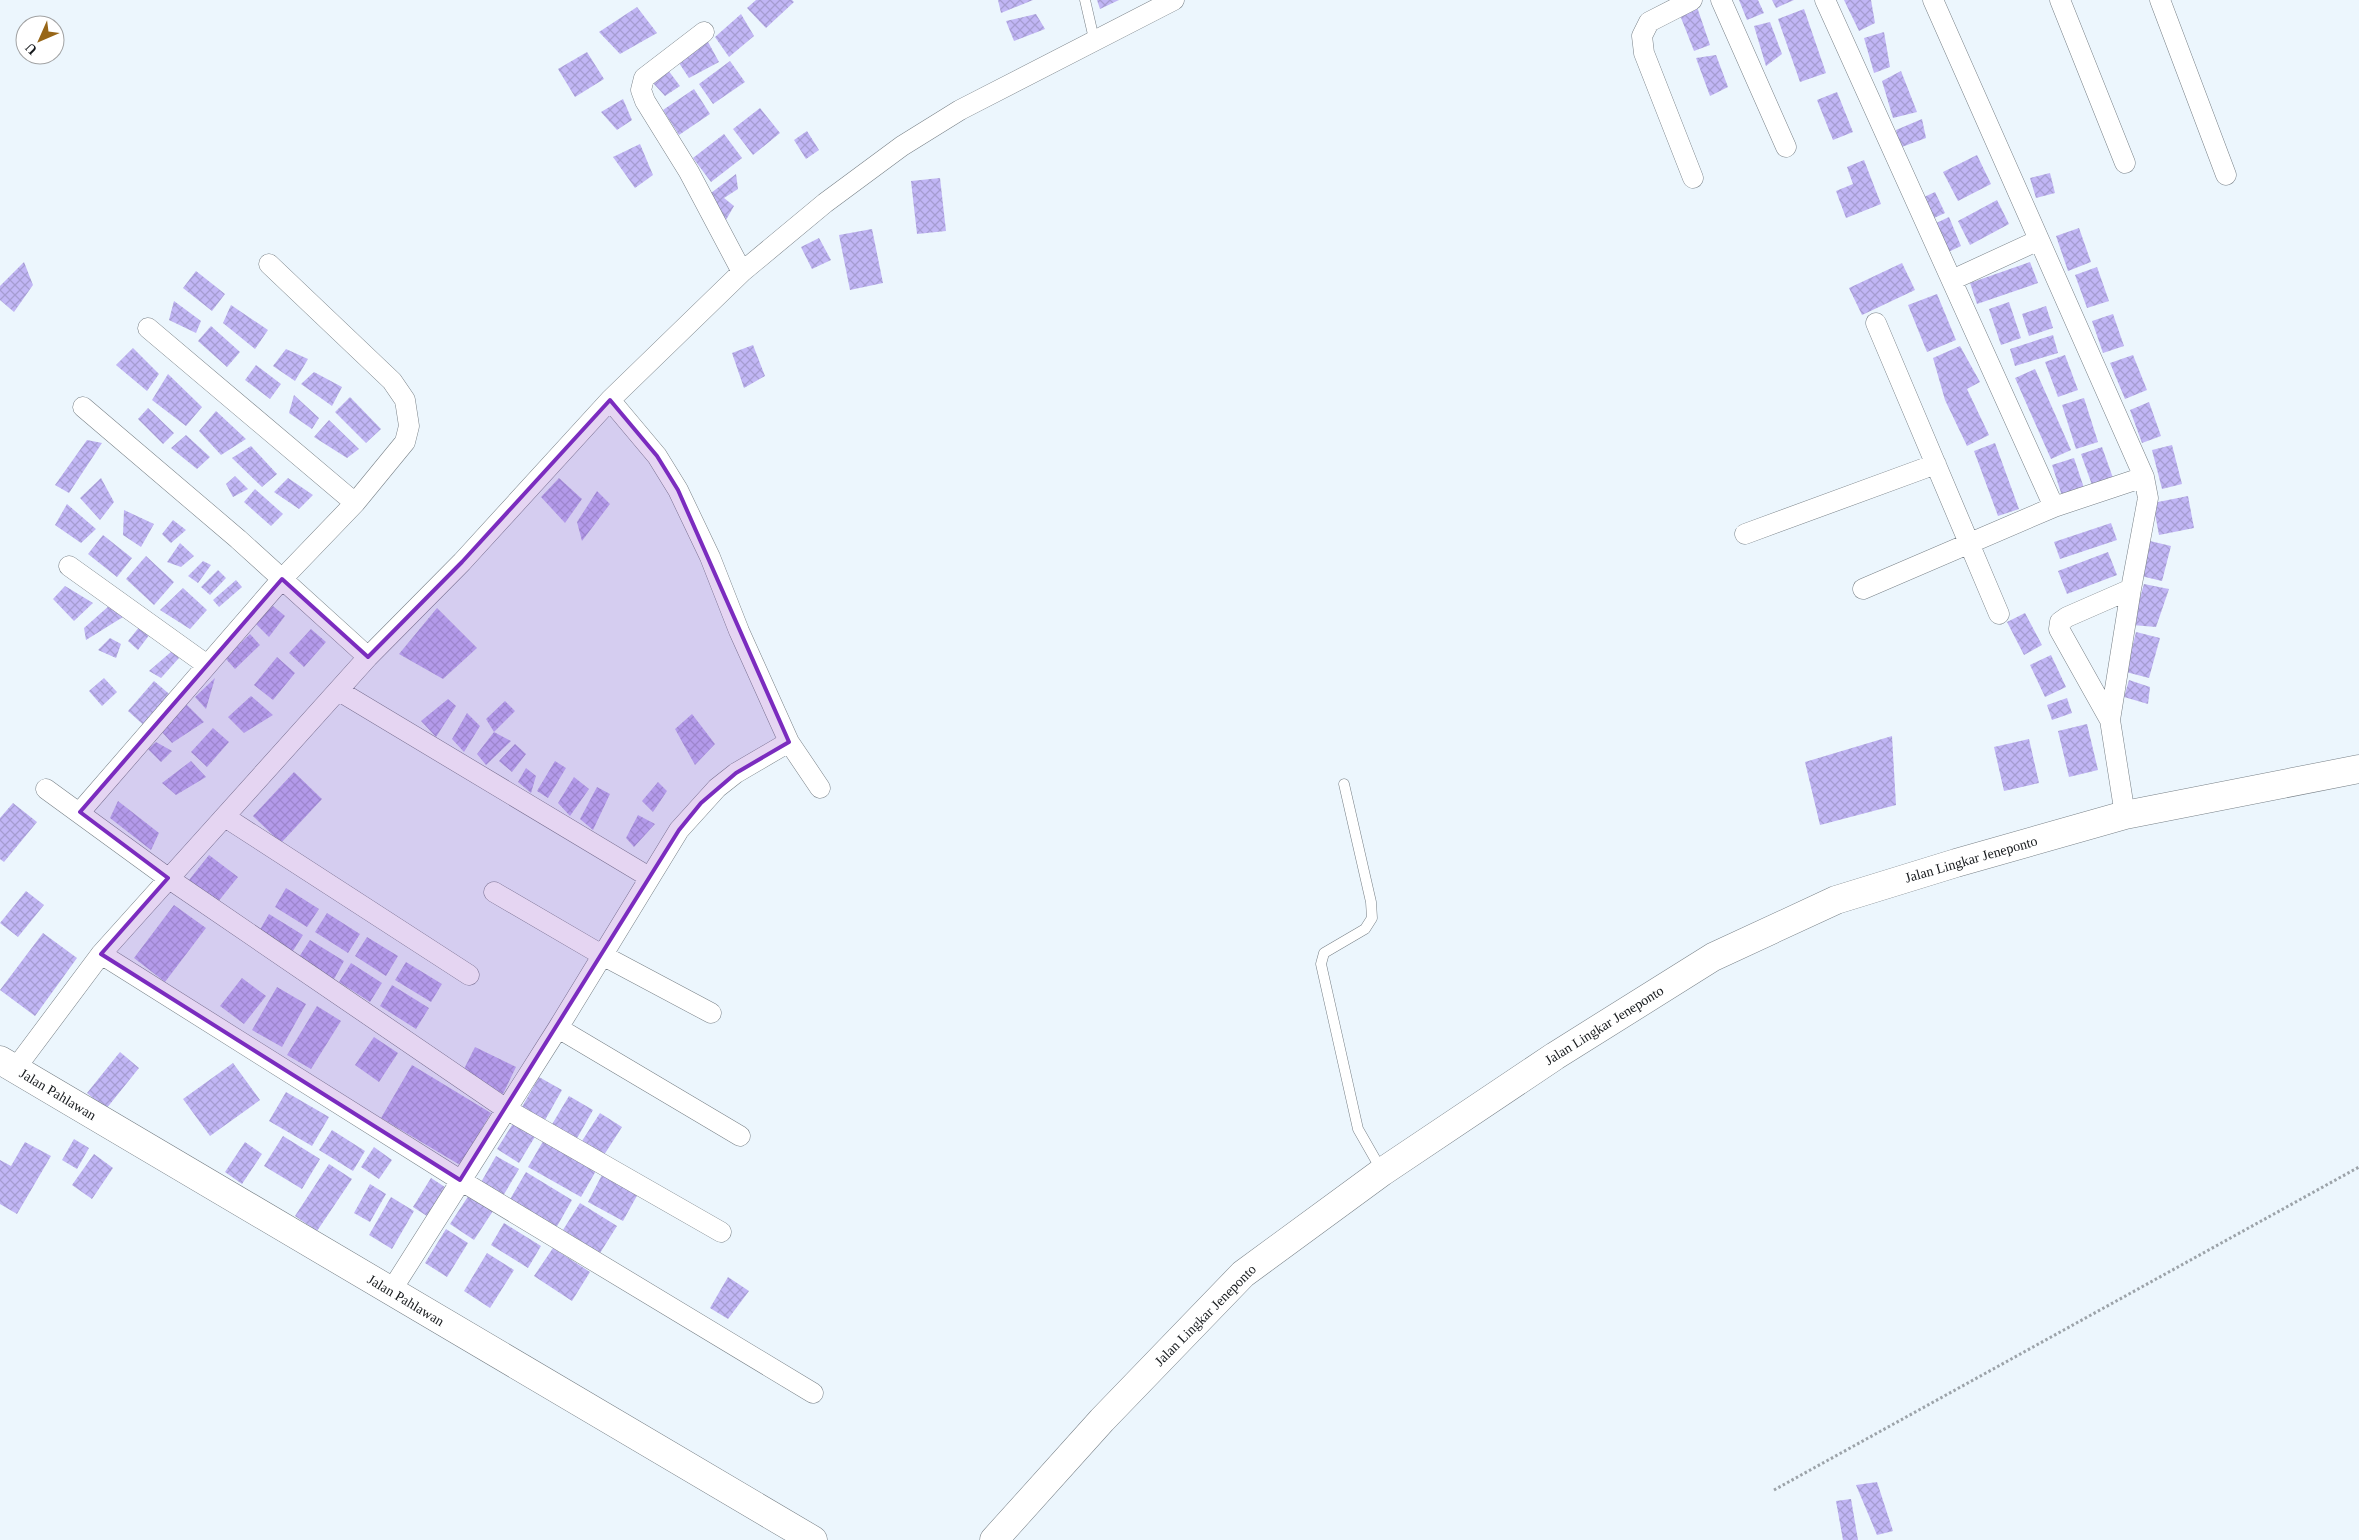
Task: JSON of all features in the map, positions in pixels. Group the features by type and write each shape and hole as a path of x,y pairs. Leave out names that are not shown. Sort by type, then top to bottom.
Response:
{"main road":[{"name":"Jalan Lingkar Jeneponto","path":"994,1540 1102,1420 1243,1274 1382,1172 1555,1056 1713,957 1836,900 2124,815 2359,769"},
{"name":"Jalan Pahlawan","path":"8,1064 813,1540"}],"street":[{"path":"8,1064 168,878 368,657 462,562 610,400 742,272 825,203 902,146 960,110 1094,39 1174,0"},
{"path":"1692,0 1661,5 1642,36 1644,53 1693,178"},
{"path":"1721,0 1786,147"},
{"path":"1825,0 2054,507"},
{"path":"1933,0 2144,477 2148,498 2130,589 2110,720 2124,815"},
{"path":"2060,0 2125,163"},
{"path":"2160,0 2226,175"},
{"path":"704,32 644,78 641,90 645,102 689,172 742,272"},
{"path":"1952,280 2039,240"},
{"path":"80,812 282,580 355,503 405,442 409,426 405,400 392,381 269,264"},
{"path":"1876,323 1999,614"},
{"path":"148,328 355,503"},
{"path":"610,400 657,456 678,490 710,557 738,631 789,742 820,788"},
{"path":"83,407 238,539 368,657"},
{"path":"1745,534 1936,464"},
{"path":"1863,589 1970,545 2054,507 2144,477"},
{"path":"69,566 207,665"},
{"path":"2110,720 2059,629 2060,622 2067,617 2130,589"},
{"path":"339,691 649,877"},
{"path":"391,1291 558,1028 679,830 717,788 736,772 789,742"},
{"path":"46,789 168,878 506,1109 721,1232"},
{"path":"225,817 469,975"},
{"path":"494,892 602,955 711,1013"},
{"path":"101,954 460,1180 813,1393"},
{"path":"558,1028 740,1136"}],"lane":[{"path":"1085,0 1094,39"},
{"path":"1344,784 1371,902 1372,918 1365,929 1324,953 1321,964 1358,1129 1382,1172"}],"path":[{"path":"1774,1490 2359,1167"}],"highlighted area":[{"path":"610,400 657,456 678,490 789,742 736,773 701,803 679,830 460,1180 101,954 168,878 80,812 282,579 368,657 462,562"}],"building":[{"path":"756,0 792,0 794,2 766,28 747,8"},
{"path":"998,0 1033,0 1001,13"},
{"path":"1097,0 1119,0 1100,9"},
{"path":"1739,0 1758,0 1764,13 1747,20"},
{"path":"1772,0 1794,0 1776,8"},
{"path":"1844,0 1871,0 1875,23 1859,31"},
{"path":"637,7 657,33 620,54 599,32"},
{"path":"1697,7 1710,45 1694,51 1678,10"},
{"path":"1804,9 1826,73 1800,82 1778,19"},
{"path":"741,14 754,36 729,57 715,37"},
{"path":"1036,14 1045,29 1014,41 1006,21"},
{"path":"1770,22 1782,54 1766,66 1754,26"},
{"path":"1884,32 1890,67 1874,73 1864,38"},
{"path":"707,40 719,62 689,78 679,63"},
{"path":"587,52 604,79 575,97 558,69"},
{"path":"1716,55 1728,87 1710,96 1696,58"},
{"path":"730,61 745,82 713,104 699,84"},
{"path":"668,70 680,86 665,96 653,83"},
{"path":"1901,71 1917,112 1893,118 1882,81"},
{"path":"694,89 710,114 679,135 663,110"},
{"path":"1837,92 1853,132 1833,140 1817,100"},
{"path":"623,99 632,120 617,130 601,112"},
{"path":"760,108 780,133 753,155 733,129"},
{"path":"1922,119 1926,138 1899,148 1896,130"},
{"path":"807,131 819,150 806,159 794,140"},
{"path":"724,134 742,158 711,182 693,158"},
{"path":"640,144 653,175 635,188 613,157"},
{"path":"1977,155 1991,184 1958,201 1943,172"},
{"path":"1864,160 1881,204 1846,218 1836,191 1853,184 1847,167"},
{"path":"2050,173 2055,193 2036,198 2030,178"},
{"path":"736,174 738,189 724,198 734,206 726,220 707,196"},
{"path":"940,178 946,231 917,234 911,181"},
{"path":"1935,192 1945,213 1934,218 1924,197"},
{"path":"1997,200 2009,224 1970,245 1958,221"},
{"path":"1949,217 1961,246 1944,254 1932,225"},
{"path":"2079,228 2091,262 2068,271 2056,236"},
{"path":"872,229 883,283 850,290 839,235"},
{"path":"819,238 831,260 812,269 801,247"},
{"path":"24,262 33,285 14,312 0,300 0,286"},
{"path":"2030,262 2038,283 1977,304 1970,283"},
{"path":"1902,263 1915,290 1862,315 1849,288"},
{"path":"2097,267 2109,301 2087,308 2075,275"},
{"path":"196,271 225,294 212,311 183,288"},
{"path":"1937,294 1956,340 1927,352 1908,305"},
{"path":"174,301 201,321 196,333 169,320"},
{"path":"2009,302 2021,338 2001,345 1989,309"},
{"path":"231,305 268,330 255,349 223,323"},
{"path":"2046,306 2053,328 2029,336 2022,314"},
{"path":"2113,314 2124,346 2103,353 2092,321"},
{"path":"211,326 240,352 227,367 198,341"},
{"path":"2053,335 2058,353 2015,366 2010,349"},
{"path":"753,345 765,376 744,388 732,353"},
{"path":"1960,346 1980,382 1967,389 1989,435 1967,446 1945,400 1933,358"},
{"path":"133,348 159,374 147,391 116,365"},
{"path":"286,349 308,359 295,381 273,366"},
{"path":"2065,355 2078,390 2058,397 2045,362"},
{"path":"2133,355 2147,390 2125,399 2110,363"},
{"path":"256,365 281,384 270,399 245,380"},
{"path":"2035,369 2071,450 2051,459 2015,378"},
{"path":"314,372 342,387 332,406 301,384"},
{"path":"168,374 202,407 186,426 152,400"},
{"path":"294,395 319,418 312,429 289,413"},
{"path":"350,397 381,429 366,443 335,412"},
{"path":"2084,398 2098,442 2076,449 2062,405"},
{"path":"2149,402 2161,436 2142,443 2130,410"},
{"path":"148,408 174,433 163,444 138,419"},
{"path":"216,411 246,439 221,455 199,431"},
{"path":"329,420 359,449 347,458 314,437"},
{"path":"186,435 210,457 197,469 171,448"},
{"path":"87,440 102,443 69,493 55,485"},
{"path":"1995,443 2019,509 1998,516 1974,451"},
{"path":"2172,445 2182,484 2162,489 2152,450"},
{"path":"251,446 277,474 262,487 232,458"},
{"path":"2102,447 2113,478 2092,485 2081,454"},
{"path":"2074,458 2085,491 2063,499 2052,465"},
{"path":"235,476 248,489 233,497 226,484"},
{"path":"101,478 114,502 100,520 80,498"},
{"path":"288,478 313,495 299,509 274,492"},
{"path":"559,478 582,499 565,523 541,497"},
{"path":"255,489 283,514 271,526 244,502"},
{"path":"597,491 610,504 582,541 577,522"},
{"path":"2188,496 2194,528 2159,535 2153,503"},
{"path":"67,504 96,529 81,543 55,525"},
{"path":"124,510 154,524 141,547 123,535"},
{"path":"173,520 186,530 171,543 162,534"},
{"path":"2111,523 2117,540 2060,559 2054,542"},
{"path":"103,535 132,558 117,577 88,554"},
{"path":"2150,541 2171,546 2162,581 2141,576"},
{"path":"180,543 194,556 181,567 167,562"},
{"path":"2108,552 2117,575 2067,594 2058,571"},
{"path":"146,556 174,582 154,605 126,579"},
{"path":"203,561 211,565 198,583 188,576"},
{"path":"218,570 226,578 210,595 201,587"},
{"path":"236,580 242,587 219,607 213,600"},
{"path":"2144,584 2169,589 2156,627 2132,625"},
{"path":"65,586 93,603 74,621 53,599"},
{"path":"183,588 207,610 190,629 160,610"},
{"path":"110,605 123,617 86,640 84,628"},
{"path":"273,606 285,616 269,637 254,622"},
{"path":"437,608 477,648 443,679 399,654"},
{"path":"2025,613 2042,645 2024,655 2007,622"},
{"path":"140,626 150,634 138,650 128,641"},
{"path":"311,629 326,642 304,667 289,653"},
{"path":"2136,632 2160,638 2149,678 2126,672"},
{"path":"250,634 260,645 235,669 225,658"},
{"path":"110,638 121,644 116,658 98,650"},
{"path":"172,651 179,658 161,678 149,671"},
{"path":"2051,655 2066,687 2045,697 2030,665"},
{"path":"277,657 295,673 273,700 254,685"},
{"path":"104,678 117,692 102,706 89,691"},
{"path":"215,678 206,709 195,697"},
{"path":"2129,680 2150,687 2148,704 2124,697"},
{"path":"154,681 174,698 148,729 128,711"},
{"path":"251,696 273,715 244,733 228,717"},
{"path":"2067,698 2072,713 2052,720 2047,705"},
{"path":"448,699 456,706 436,737 421,721"},
{"path":"505,701 515,711 494,732 486,719"},
{"path":"186,704 204,722 172,743 160,730"},
{"path":"467,713 480,726 464,752 452,739"},
{"path":"692,714 715,744 695,765 675,729"},
{"path":"2087,724 2098,770 2069,777 2058,731"},
{"path":"213,728 229,742 207,767 191,752"},
{"path":"494,732 511,741 486,765 477,754"},
{"path":"1892,736 1896,805 1820,825 1805,762"},
{"path":"2029,739 2039,783 2004,791 1994,747"},
{"path":"156,742 172,751 161,762 148,749"},
{"path":"515,744 526,754 512,772 499,761"},
{"path":"191,761 206,777 176,795 162,783"},
{"path":"555,761 566,768 548,798 537,791"},
{"path":"526,768 536,776 531,793 518,782"},
{"path":"294,772 322,799 281,843 253,816"},
{"path":"574,777 589,789 570,816 558,803"},
{"path":"658,782 667,791 653,812 642,801"},
{"path":"597,787 610,794 593,830 580,819"},
{"path":"118,801 159,833 151,850 110,818"},
{"path":"13,803 37,822 4,862 0,859 0,818"},
{"path":"638,815 655,824 634,847 626,838"},
{"path":"209,855 238,877 217,903 189,880"},
{"path":"286,888 319,909 307,927 275,907"},
{"path":"26,891 44,905 18,937 0,923"},
{"path":"174,905 206,928 165,982 134,958"},
{"path":"327,913 360,934 348,953 315,932"},
{"path":"269,914 303,935 291,954 258,933"},
{"path":"43,933 77,958 35,1016 0,990"},
{"path":"367,937 398,956 386,976 355,956"},
{"path":"310,940 344,961 334,979 299,957"},
{"path":"406,962 442,984 431,1002 395,980"},
{"path":"351,963 382,983 370,1002 339,982"},
{"path":"242,978 266,996 244,1024 220,1006"},
{"path":"392,985 429,1008 416,1029 380,1006"},
{"path":"277,987 306,1004 282,1047 252,1030"},
{"path":"317,1006 341,1021 311,1069 287,1055"},
{"path":"374,1037 398,1053 379,1082 355,1065"},
{"path":"475,1047 516,1067 503,1094 462,1073"},
{"path":"120,1052 139,1068 106,1109 87,1093"},
{"path":"233,1063 260,1100 210,1136 183,1099"},
{"path":"412,1065 491,1113 460,1165 381,1118"},
{"path":"539,1077 562,1090 545,1120 522,1107"},
{"path":"286,1092 329,1117 312,1146 269,1121"},
{"path":"569,1096 593,1110 576,1140 551,1126"},
{"path":"600,1113 622,1127 604,1155 582,1141"},
{"path":"514,1122 536,1135 519,1163 497,1149"},
{"path":"332,1130 365,1151 353,1171 319,1150"},
{"path":"283,1136 320,1159 302,1189 264,1166"},
{"path":"545,1138 597,1169 581,1197 528,1167"},
{"path":"74,1139 89,1148 77,1169 62,1160"},
{"path":"25,1142 51,1156 17,1214 0,1204 0,1160 11,1166"},
{"path":"245,1142 262,1154 242,1184 225,1172"},
{"path":"374,1147 392,1160 379,1179 361,1167"},
{"path":"94,1154 113,1168 92,1199 72,1185"},
{"path":"496,1156 519,1169 503,1196 480,1184"},
{"path":"329,1164 352,1179 317,1231 295,1216"},
{"path":"526,1172 572,1200 556,1228 509,1201"},
{"path":"603,1173 639,1192 623,1221 588,1202"},
{"path":"431,1178 448,1189 430,1218 413,1207"},
{"path":"370,1184 386,1194 370,1222 354,1213"},
{"path":"469,1195 493,1211 474,1240 450,1224"},
{"path":"391,1197 414,1211 392,1249 369,1235"},
{"path":"580,1203 617,1226 600,1253 563,1230"},
{"path":"504,1223 541,1246 528,1268 491,1245"},
{"path":"446,1229 468,1243 447,1277 425,1263"},
{"path":"553,1248 590,1272 572,1301 534,1276"},
{"path":"487,1253 514,1270 490,1308 464,1291"},
{"path":"728,1277 749,1291 728,1319 710,1308"},
{"path":"1877,1482 1893,1531 1877,1535 1856,1485"},
{"path":"1851,1499 1858,1540 1843,1540 1836,1501"}]}
